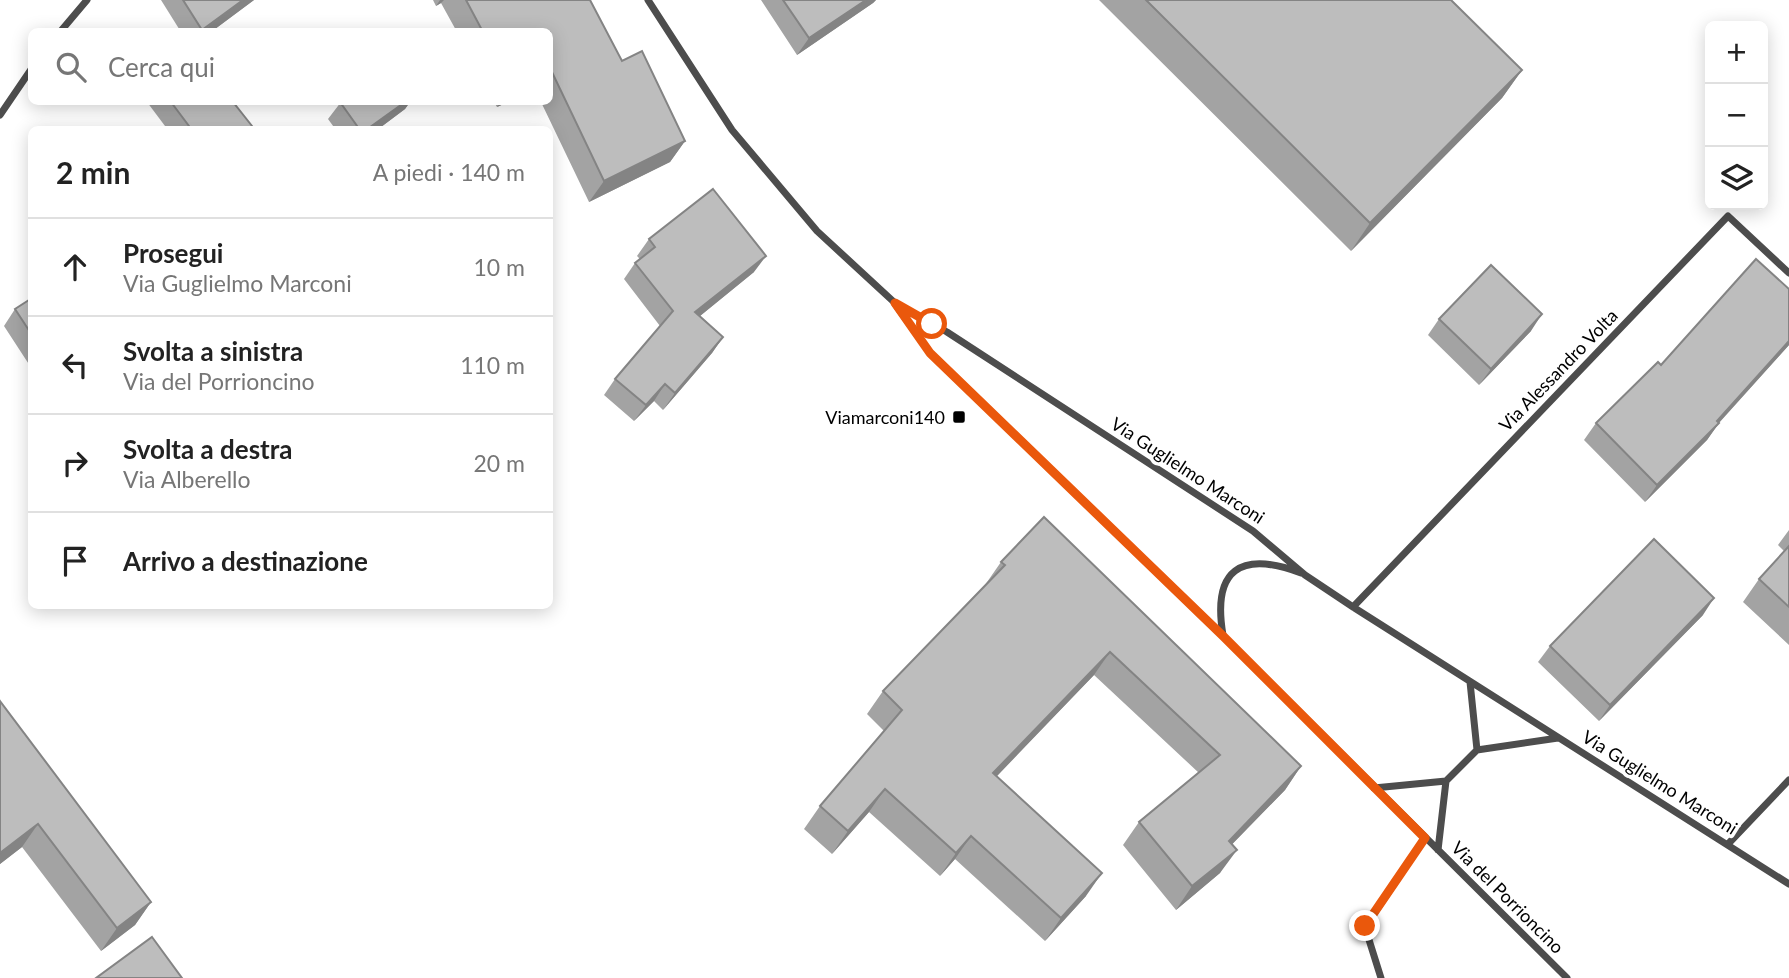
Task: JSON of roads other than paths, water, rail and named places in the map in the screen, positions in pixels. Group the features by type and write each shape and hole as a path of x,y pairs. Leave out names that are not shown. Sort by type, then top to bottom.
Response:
{"street":[{"path":"63,28 87,0"},
{"name":"Via Guglielmo Marconi","path":"648,0 732,130 773,181 817,231 895,303 947,332 1253,531 1305,575 1353,607 1729,843 1789,884"},
{"path":"0,115 28,74"},
{"name":"Via Alessandro Volta","path":"1353,607 1728,216 1789,273"},
{"name":"Via del Porrioncino","path":"895,303 930,353 1223,636 1567,978"},
{"path":"1223,636 1218,606 1223,588 1234,573 1245,565 1260,562 1275,564 1305,575"},
{"path":"1470,682 1477,750"},
{"path":"1438,850 1446,782 1477,750 1559,738"},
{"path":"1729,843 1789,780"},
{"path":"1374,788 1446,782"},
{"path":"1381,978 1365,926 1425,838"}],"place":[{"name":"Viamarconi140","path":"959,417"}]}
